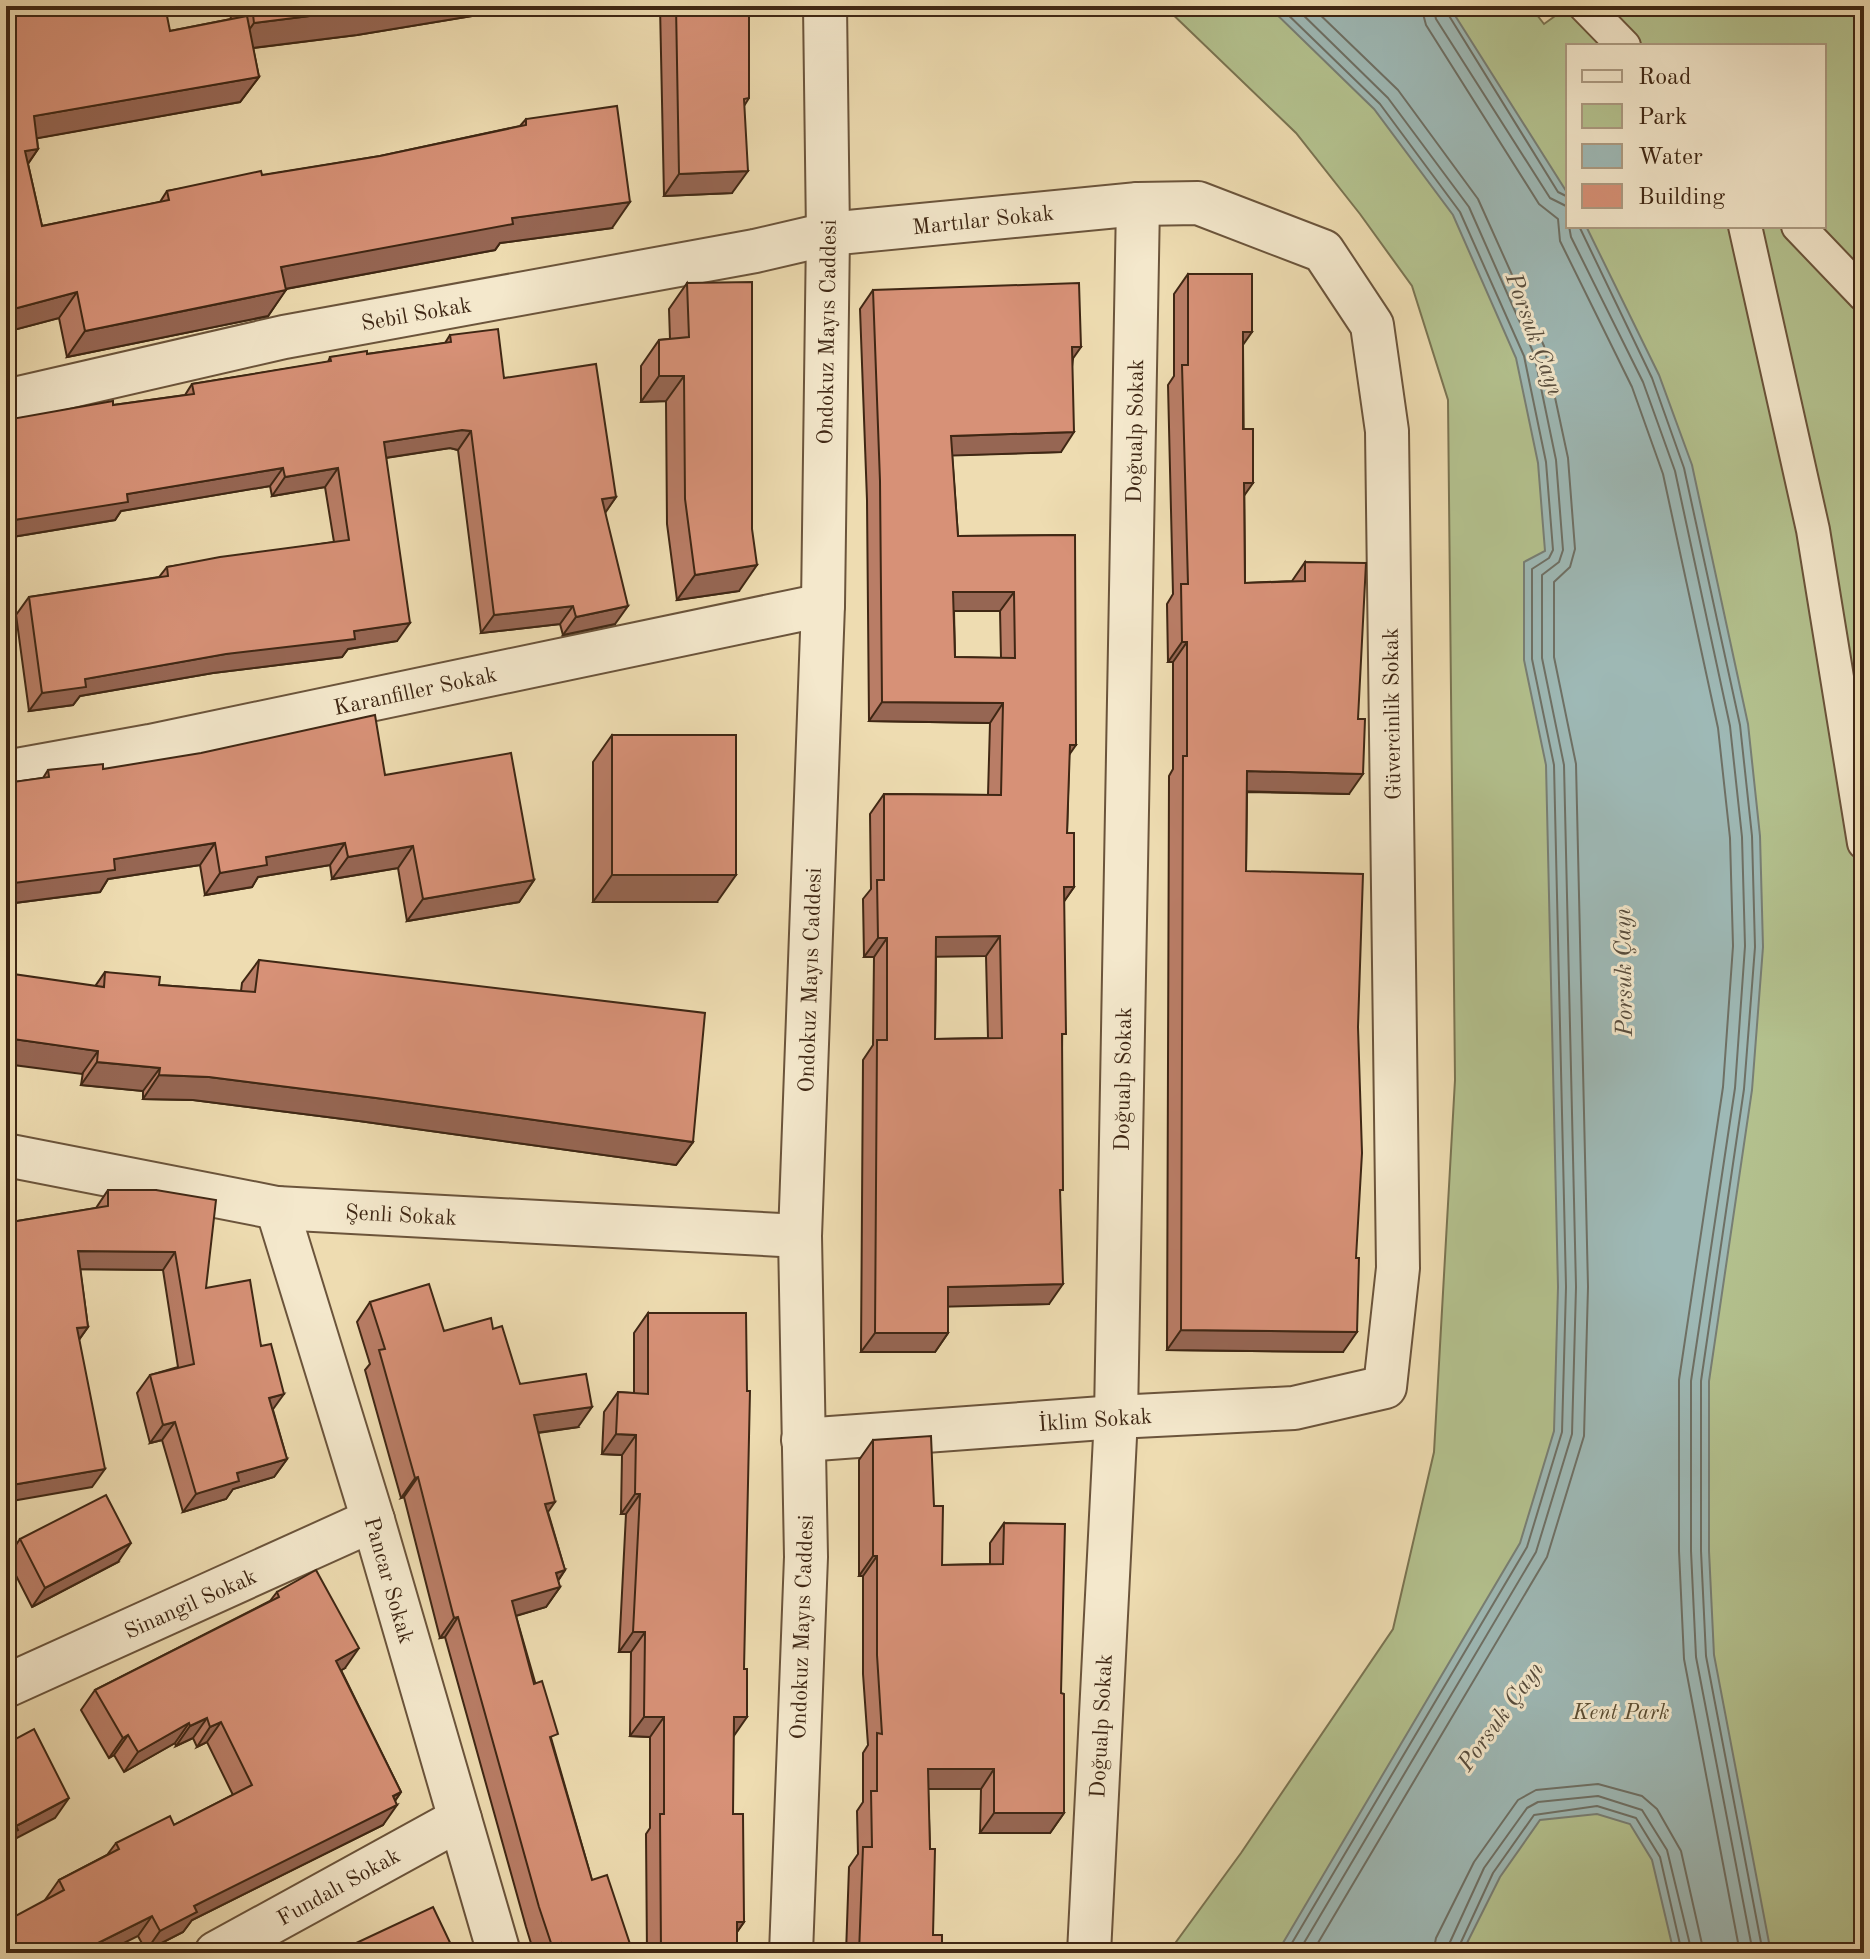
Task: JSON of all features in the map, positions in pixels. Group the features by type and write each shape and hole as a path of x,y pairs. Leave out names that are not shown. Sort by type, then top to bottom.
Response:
{"street":[{"name":"Ondokuz Mayıs Caddesi","path":"791,1953 806,1557 800,1236 823,605 828,234 825,6"},
{"path":"1585,6 1622,44"},
{"name":"Güvercinlik Sokak","path":"1138,204 1198,203 1323,251 1372,325 1387,431 1398,1268 1385,1387"},
{"name":"Martılar Sokak","path":"828,234 1138,204"},
{"name":"Doğualp Sokak","path":"1089,1953 1116,1417 1138,204"},
{"path":"1745,228 1813,530 1864,843"},
{"path":"1800,228 1864,295"},
{"name":"Sebil Sokak","path":"6,401 284,337 740,254 828,234"},
{"name":"Karanfiller Sokak","path":"6,772 150,746 823,605"},
{"name":"Şenli Sokak","path":"6,1155 277,1208 800,1236"},
{"name":"Pancar Sokak","path":"277,1208 373,1520 499,1953"},
{"name":"İklim Sokak","path":"803,1440 1116,1417 1294,1408 1385,1387"},
{"name":"Sinangil Sokak","path":"6,1686 373,1520"},
{"name":"Fundalı Sokak","path":"216,1953 460,1819"}],"green space":[{"name":"Kent Park","path":"1164,6 1530,6 1544,24 1569,6 1864,6 1864,1953 1168,1953 1241,1853 1393,1629 1434,1452 1455,1080 1448,400 1412,286 1296,133"}],"water":[{"name":"Porsuk Çayı","path":"1268,6 1449,6 1566,191 1566,228 1587,228 1659,375 1692,465 1748,724 1760,836 1763,947 1752,1090 1709,1381 1709,1551 1714,1655 1771,1953 1674,1953 1652,1860 1630,1824 1597,1814 1540,1820 1500,1877 1462,1953 1277,1953 1520,1543 1554,1431 1558,1287 1546,765 1524,660 1524,562 1545,551 1538,463 1516,358 1453,215 1374,109"}],"building":[{"path":"6,6 165,6 170,31 247,16 259,77 34,116 38,149 25,151 42,226 169,200 167,191 261,171 262,175 380,156 526,125 526,119 617,106 630,202 512,218 513,224 281,267 286,290 85,331 77,292 6,311"},
{"path":"252,6 389,6 254,23"},
{"path":"676,6 749,6 749,98 744,99 748,171 679,174"},
{"path":"1188,274 1252,274 1252,332 1243,332 1243,429 1253,429 1253,483 1244,483 1245,583 1305,581 1305,562 1366,563 1358,719 1365,719 1363,774 1247,771 1246,871 1363,874 1358,1027 1362,1153 1356,1258 1359,1258 1357,1332 1181,1330 1183,756 1187,756 1187,642 1182,642 1181,584 1188,584 1182,365 1188,365"},
{"path":"752,282 752,529 757,565 695,575 685,499 684,376 659,376 659,340 689,337 687,283"},
{"path":"1079,283 1081,347 1072,347 1074,432 951,436 958,536 1075,535 1076,745 1070,745 1067,833 1074,833 1074,887 1064,887 1066,1034 1062,1034 1063,1190 1060,1190 1063,1284 948,1287 948,1333 875,1333 877,1040 887,1040 887,938 878,938 877,880 884,880 884,794 1001,795 1003,703 882,702 880,481 873,290","holes":["953,592 1014,592 1015,658 955,657","1000,936 1002,1038 935,1039 936,937"]},
{"path":"498,329 504,378 596,364 616,497 602,499 628,606 576,617 573,606 494,615 471,431 462,430 384,442 410,623 354,631 355,639 226,654 85,679 86,687 42,693 29,597 168,576 167,567 220,557 349,540 338,468 285,477 283,468 127,494 128,502 14,520 6,473 6,420 113,401 113,405 194,394 192,384 331,361 330,357 367,351 367,354 451,342 450,335"},
{"path":"375,715 385,775 511,753 534,880 423,899 413,846 348,857 345,843 266,857 267,865 220,873 215,843 114,859 115,870 6,884 6,783 49,777 48,770 103,764 103,769 201,753"},
{"path":"612,735 736,735 736,875 612,875"},
{"path":"259,960 705,1013 693,1142 209,1077 159,1075 160,1068 97,1062 98,1051 6,1038 6,973 104,987 105,972 160,977 159,985 255,992"},
{"path":"108,1190 156,1190 216,1200 206,1288 250,1280 261,1346 271,1344 284,1394 269,1398 287,1459 237,1473 239,1481 196,1494 175,1422 163,1425 150,1375 194,1364 175,1252 78,1251 88,1327 77,1328 105,1469 6,1486 6,1204 11,1222 108,1206"},
{"path":"429,1284 444,1331 491,1318 493,1329 502,1326 520,1384 586,1374 592,1407 534,1415 555,1502 545,1504 565,1570 556,1573 560,1587 512,1601 534,1684 542,1681 558,1734 550,1737 592,1880 607,1875 633,1953 564,1953 561,1943 552,1946 539,1907 458,1617 454,1618 418,1477 415,1478 379,1350 385,1349 370,1302"},
{"path":"648,1313 746,1313 747,1391 750,1391 744,1669 747,1669 747,1717 734,1717 733,1814 743,1814 744,1922 737,1922 737,1953 661,1953 660,1814 664,1814 664,1717 644,1717 645,1632 633,1632 640,1494 635,1494 636,1435 616,1434 618,1392 648,1394"},
{"path":"931,1436 934,1506 943,1506 942,1565 1003,1564 1004,1523 1065,1524 1061,1693 1064,1694 1064,1813 994,1813 994,1769 928,1769 930,1849 935,1849 933,1935 942,1935 942,1953 859,1953 863,1847 872,1847 871,1791 877,1791 877,1733 882,1734 877,1655 877,1556 873,1556 873,1440"},
{"path":"106,1495 131,1543 45,1588 20,1539"},
{"path":"316,1570 359,1648 336,1661 401,1792 393,1796 397,1805 194,1906 197,1912 160,1931 152,1916 84,1950 86,1953 6,1953 6,1921 64,1890 59,1880 119,1849 116,1843 170,1816 174,1825 252,1785 221,1722 210,1727 207,1718 190,1726 189,1723 138,1752 128,1735 123,1738 95,1690 279,1597 277,1592"},
{"path":"34,1729 69,1798 16,1826 18,1830 6,1836 6,1744"},
{"path":"433,1907 455,1953 337,1952"}]}
